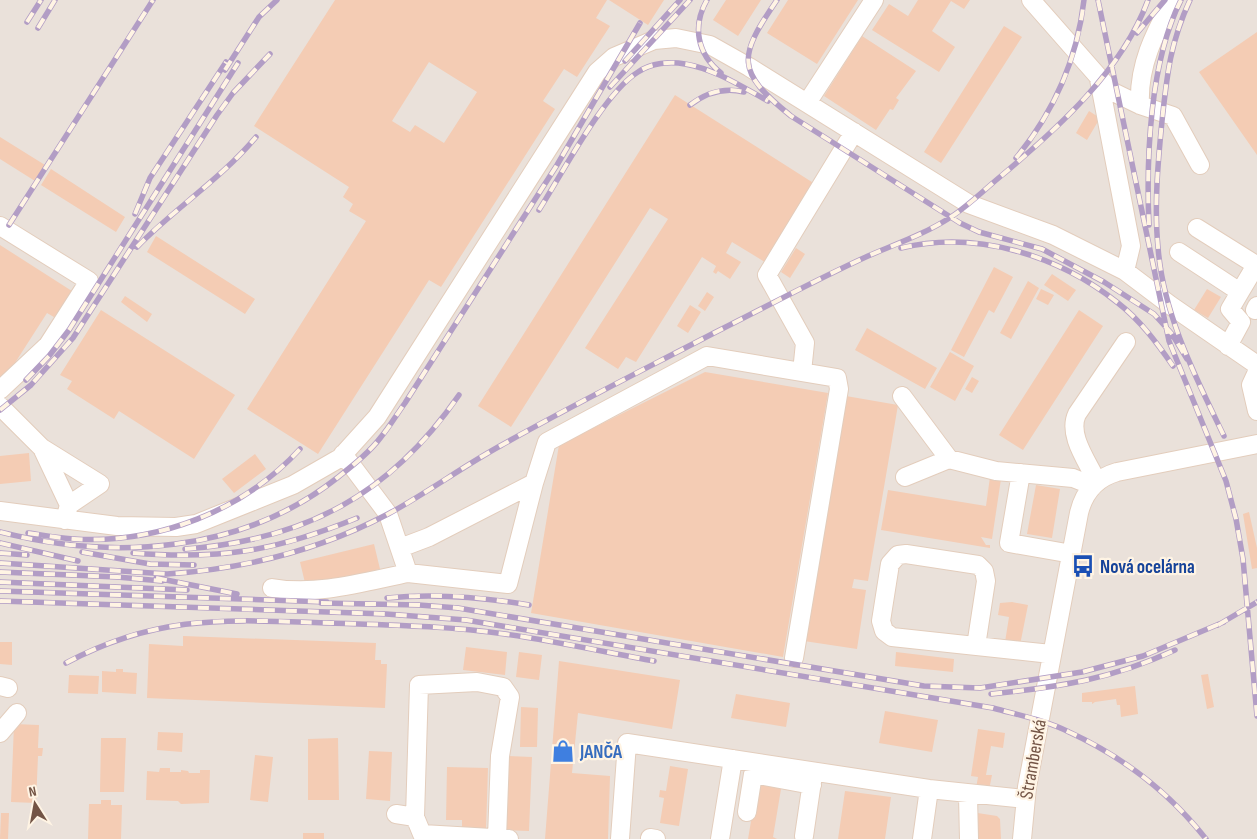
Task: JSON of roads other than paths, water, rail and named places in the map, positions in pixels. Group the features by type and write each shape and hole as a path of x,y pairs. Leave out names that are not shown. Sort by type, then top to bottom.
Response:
{"street":[{"path":"807,103 874,0"},
{"path":"1030,0 1099,79 1117,95 1140,106 1173,116 1200,165"},
{"path":"1140,106 1139,88 1152,38 1165,4"},
{"path":"0,511 67,513 117,526 176,527 196,524 293,485 343,454 377,417 594,76 614,57 666,37 699,42 749,67 969,204 1054,235 1125,271 1257,365"},
{"path":"1099,79 1130,246 1125,271"},
{"path":"802,372 805,343 767,275 854,132"},
{"path":"0,226 89,281 48,345 0,390"},
{"path":"1197,228 1256,265 1230,309 1241,322 1228,346"},
{"path":"1179,252 1240,292"},
{"path":"1095,484 1075,434 1073,424 1077,414 1126,342"},
{"path":"272,588 294,592 350,584 408,572 508,584 534,483 547,442 707,356 837,378 840,389 794,658"},
{"path":"1257,372 1251,386 1257,411"},
{"path":"902,396 949,459"},
{"path":"0,406 42,448 100,484 67,513"},
{"path":"905,477 949,459 996,471 1073,478 1095,484 1117,472 1257,444"},
{"path":"42,448 67,513"},
{"path":"343,454 388,514 408,572"},
{"path":"1021,473 1009,543 1072,554"},
{"path":"400,548 429,536 534,483"},
{"name":"Štramberská","path":"1022,839 1025,799 1051,654 1083,499 1095,484"},
{"path":"976,646 986,581 984,571 978,566 906,554 898,555 890,564 881,621 884,631 892,637 976,646 1051,654"},
{"path":"477,682 503,687 510,697 500,756 503,839 422,834 415,817 419,685 477,682"},
{"path":"0,733 17,713"},
{"path":"620,839 627,742 733,759 812,778"},
{"path":"720,839 733,759"},
{"path":"747,812 754,774 1025,799"},
{"path":"804,836 812,778"},
{"path":"922,839 928,789"},
{"path":"968,795 969,839"},
{"path":"396,814 415,817"}],"railway":[{"path":"27,22 41,0"},
{"path":"38,28 55,0"},
{"path":"9,225 153,0"},
{"path":"225,70 259,17 277,0"},
{"path":"625,61 680,0"},
{"path":"610,87 690,0"},
{"path":"707,0 699,20 699,39 707,57 721,73"},
{"path":"777,0 755,36 748,62 752,75 760,87 791,116 960,223 979,232 1042,249 1104,282 1154,314 1172,334 1187,359"},
{"path":"1016,158 1042,122 1062,84 1076,44 1084,0"},
{"path":"1098,0 1169,341 1226,481 1236,519 1243,559 1257,716"},
{"path":"0,563 167,574 224,568 281,556 362,527 402,506 486,454 579,403 809,284 868,256 921,234 951,217 1044,139 1086,97 1122,51 1137,26 1148,0"},
{"path":"1137,33 1165,0"},
{"path":"1149,225 1148,170 1156,80 1162,51 1181,0"},
{"path":"1190,0 1170,59 1166,89 1157,184 1156,216 1158,247 1161,272 1173,320 1202,391 1224,436"},
{"path":"0,532 43,541 87,546 132,547 176,544 219,536 260,522 300,503 337,478 376,443 405,403 557,165 640,23"},
{"path":"0,410 31,385 73,338 217,115 233,93 270,54"},
{"path":"135,214 150,178 226,62"},
{"path":"26,380 49,356 69,330 238,63"},
{"path":"539,210 584,135 611,97 625,82 643,69 667,63 696,66 728,79 768,101"},
{"path":"690,105 709,94 723,90 744,92"},
{"path":"137,247 213,180 256,137"},
{"path":"901,248 930,243 959,242 1016,251 1043,260 1095,286 1118,303 1141,324 1173,366"},
{"path":"185,549 228,544 269,535 306,523 341,506 374,485 404,460 432,430 459,395"},
{"path":"28,533 68,539 105,539 137,536 167,529 197,519 226,506 252,490 277,471 300,449"},
{"path":"133,553 194,555 248,550 300,538 357,518"},
{"path":"0,543 78,561"},
{"path":"82,552 150,564 194,565"},
{"path":"0,553 27,555"},
{"path":"0,572 162,581"},
{"path":"156,578 237,594"},
{"path":"0,582 187,590"},
{"path":"0,591 327,602"},
{"path":"387,598 458,597 529,605"},
{"path":"0,601 386,614 466,620 993,708 1051,724 1089,742 1126,764 1161,791 1206,839"},
{"path":"1218,625 1257,602"},
{"path":"321,603 419,605 458,608 924,686 980,688 1082,672 1143,656 1224,622"},
{"path":"66,663 100,647 133,635 195,623 227,621 418,626 462,629 542,640 654,661"},
{"path":"991,694 1063,685 1107,675 1175,650"}],"place":[{"name":"Nová ocelárna","path":"1083,566"},
{"name":"JANČA","path":"563,751"}]}
